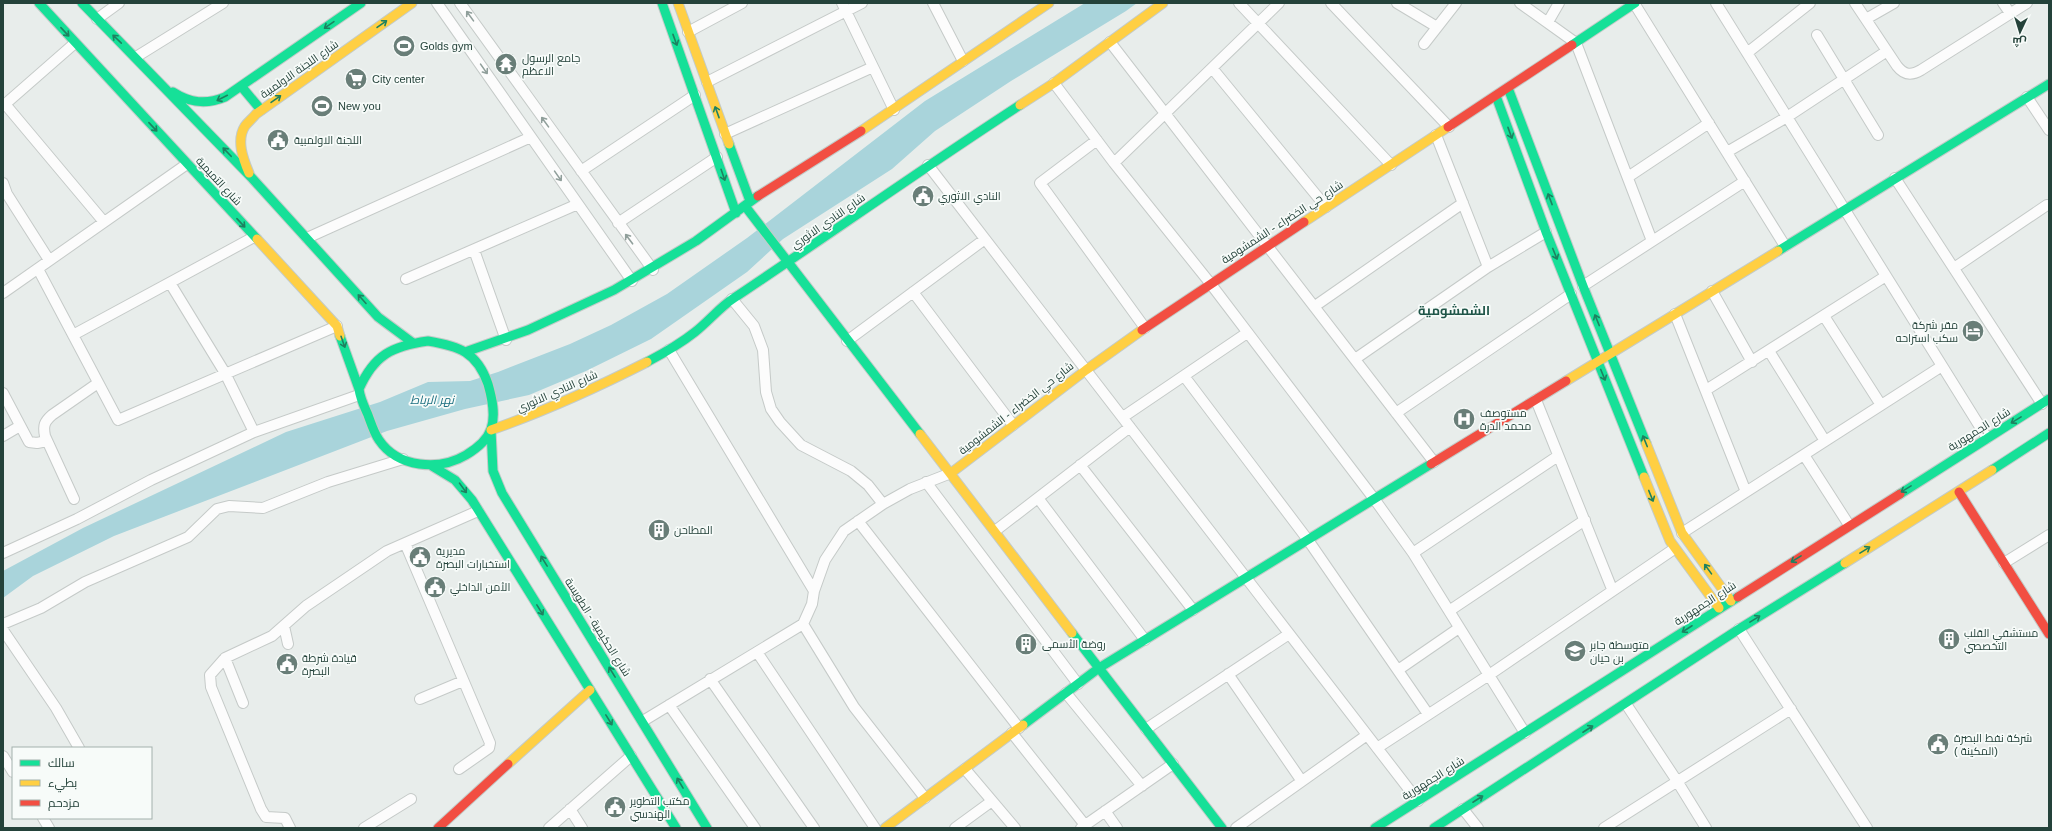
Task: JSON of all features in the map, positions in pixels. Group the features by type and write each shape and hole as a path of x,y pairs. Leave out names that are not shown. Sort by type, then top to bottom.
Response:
{"street":[{"name":"شارع التميمية","path":"38,3 337,326 360,396"},
{"path":"82,3 251,177 378,317 413,343"},
{"path":"97,19 119,3"},
{"path":"136,57 223,3"},
{"name":"شارع اللجنة الاولمبية","path":"157,80 182,98 200,103 216,101 241,86 361,3"},
{"name":"شارع اللجنة الاولمبية","path":"251,177 244,162 242,150 243,133 245,127 261,110 412,3"},
{"path":"437,3 632,281"},
{"path":"460,3 653,270"},
{"path":"662,3 736,213"},
{"path":"678,3 725,134 752,216 786,263 995,531 1222,828"},
{"path":"688,32 742,3"},
{"path":"706,82 844,7 862,3"},
{"path":"933,3 963,61"},
{"path":"468,351 506,340 572,311 653,270 747,204 894,110 1049,3"},
{"name":"شارع النادي الاثوري","path":"491,430 534,415 612,380 669,350 695,332 732,299 928,165 1054,83 1163,3"},
{"path":"1239,3 1391,165"},
{"path":"1114,163 1279,3"},
{"path":"1331,3 1449,127"},
{"path":"1397,3 1437,27"},
{"path":"1424,44 1456,3"},
{"path":"1520,3 1576,43 1652,241"},
{"path":"1548,22 1559,3"},
{"path":"1635,3 1785,246"},
{"name":"شارع حي الخضراء - الشمشومية","path":"951,474 1086,370 1210,283 1449,127 1635,3"},
{"path":"1716,3 1987,438"},
{"path":"1747,53 1810,3"},
{"path":"1855,3 1887,52 1902,72 1908,74 1915,74 2027,3"},
{"path":"1866,19 1894,3"},
{"path":"2003,3 2010,13"},
{"path":"844,7 894,110"},
{"path":"1817,35 1878,135"},
{"path":"75,42 4,105 104,222"},
{"path":"1110,42 1434,462"},
{"path":"1727,152 1787,117 1887,52"},
{"path":"725,134 873,67"},
{"path":"1212,68 1326,207"},
{"path":"1054,83 1114,163 1210,283 1375,500 1413,553 1526,733"},
{"path":"886,828 1100,668 2049,84"},
{"path":"241,86 261,110"},
{"path":"1508,88 1583,286 1682,533 1731,601"},
{"path":"581,171 695,95"},
{"path":"1496,96 1546,232 1674,549 1720,608"},
{"path":"2027,97 2049,130"},
{"path":"1628,177 1710,123"},
{"path":"1436,135 1488,267"},
{"path":"307,238 531,137"},
{"path":"1097,140 1040,183 1145,328"},
{"path":"618,223 717,157"},
{"path":"3,293 188,164"},
{"path":"928,165 1418,801"},
{"path":"1896,178 1954,268 2045,401"},
{"path":"1583,286 1745,181"},
{"path":"3,183 5,195 49,260"},
{"path":"406,279 578,204"},
{"path":"1315,306 1463,204"},
{"path":"1954,268 2047,205"},
{"path":"1355,359 1488,267 1546,232"},
{"path":"73,335 170,284 254,237"},
{"path":"847,341 985,239"},
{"path":"474,250 506,340"},
{"path":"38,269 118,420 337,326"},
{"path":"1706,390 1886,276"},
{"path":"170,284 225,373 254,432"},
{"path":"1712,291 1752,362"},
{"path":"913,292 1013,425"},
{"path":"1396,413 1571,294"},
{"path":"732,299 754,326 763,350 766,392 771,409 780,422 801,445 851,471 868,486 883,504"},
{"path":"1675,314 1746,492"},
{"path":"1824,316 1881,405"},
{"path":"1122,417 1247,332"},
{"path":"432,466 464,457 480,446 491,430 493,411 490,391 480,365 468,351 450,345 428,341 402,345 383,355 368,370 360,396 379,440 387,449 403,459 432,466 448,473 459,483 676,828"},
{"path":"669,350 814,591"},
{"path":"1769,351 1825,441"},
{"path":"1682,533 1942,366"},
{"path":"1184,376 1308,540 1428,714"},
{"path":"74,499 47,441 43,427 45,421 98,383"},
{"path":"3,393 29,442 37,443 47,441"},
{"path":"3,553 77,519 151,480 254,432 360,396"},
{"path":"1536,400 1612,589"},
{"name":"شارع الجمهورية","path":"1375,828 2045,401"},
{"path":"3,436 20,426"},
{"path":"995,531 1130,426"},
{"name":"شارع الحكيمية - الطويسة","path":"491,430 493,471 502,494 708,828"},
{"path":"1434,828 1739,630 1960,492 2049,432"},
{"path":"1804,455 1849,525"},
{"path":"1413,553 1558,456"},
{"path":"3,624 41,608 85,582 188,537 217,509 229,506 263,508 328,482 403,459"},
{"path":"1080,465 1193,610"},
{"path":"642,722 710,679 803,624 812,604 814,591 825,560 834,544 844,531 883,504 926,482 951,474"},
{"path":"926,482 1078,684"},
{"path":"1960,492 2049,634"},
{"path":"1038,498 1146,640"},
{"path":"290,828 285,818 266,817 211,687 210,675 225,658 272,636 306,606 387,552 478,511"},
{"path":"1449,611 1584,520"},
{"path":"858,521 1016,731 1083,826 1173,764"},
{"path":"2004,563 2049,535"},
{"path":"405,543 490,743 490,748 459,769"},
{"path":"1377,748 1489,675 1612,589 1674,549"},
{"path":"803,624 854,707 925,798"},
{"path":"284,626 288,644"},
{"path":"1398,670 1459,628"},
{"path":"3,630 56,708 78,747"},
{"path":"1739,630 1867,828"},
{"path":"1146,729 1289,634"},
{"path":"757,652 875,828"},
{"path":"225,658 243,703"},
{"path":"1228,674 1301,780"},
{"path":"710,679 814,828"},
{"path":"420,698 463,681"},
{"path":"438,828 590,690"},
{"path":"1066,693 1142,786"},
{"path":"1626,704 1678,781 1706,828"},
{"path":"669,705 755,828"},
{"path":"1604,828 1790,709"},
{"path":"1236,828 1301,780 1367,735"},
{"path":"3,756 12,770"},
{"path":"549,828 631,756"},
{"path":"965,769 1015,828"},
{"path":"364,828 411,799"},
{"path":"955,828 992,801"},
{"path":"570,809 582,828"},
{"path":"1464,809 1478,828"},
{"path":"1105,811 1117,828"},
{"path":"695,828 701,818"}],"water":[{"name":"نهر الرباط","path":"1085,3 1137,3 1011,81 935,131 892,169 783,239 747,272 651,339 586,371 529,395 465,409 387,431 114,536 33,576 3,598 3,571 83,528 286,432 380,402 428,382 470,381 498,372 570,344 611,325 667,294 747,238 925,101"}],"traffic: fast":[{"path":"39,3 257,239"},
{"path":"82,3 251,177 378,317 413,343"},
{"path":"173,92 186,99 198,102 218,100 225,97 361,3"},
{"path":"662,3 736,213"},
{"path":"1572,45 1635,3"},
{"path":"1778,251 2049,84"},
{"path":"241,86 261,110"},
{"path":"1508,88 1583,286 1646,443"},
{"path":"1496,96 1546,232 1644,477"},
{"path":"647,362 672,348 700,328 734,298 1020,105"},
{"path":"729,144 750,201"},
{"path":"468,351 528,330 614,290 696,241 758,196"},
{"path":"745,206 920,434"},
{"path":"340,336 359,389"},
{"path":"428,341 458,348 466,352 478,364 484,373 488,384 493,412 491,429 484,441 466,455 455,460 432,465 408,461 387,449 379,440 374,431 362,402 359,389 371,368 386,354 394,349 428,341"},
{"path":"1900,494 2049,399"},
{"path":"491,430 493,471 502,493 707,828"},
{"path":"1992,470 2049,433"},
{"path":"1023,725 1099,668 1431,464"},
{"path":"432,466 455,480 472,500 676,828"},
{"path":"1434,828 1739,629 1845,563"},
{"path":"1375,828 1738,597"},
{"path":"1072,633 1222,828"}],"traffic: slow":[{"path":"249,173 241,150 241,137 245,126 256,114 412,3"},
{"path":"678,3 729,144"},
{"path":"861,131 1049,3"},
{"path":"1020,105 1054,83 1163,3"},
{"path":"1304,222 1448,127"},
{"path":"257,239 337,326 340,336"},
{"path":"1566,381 1778,251"},
{"path":"951,473 1086,370 1142,330"},
{"path":"491,430 570,399 647,362"},
{"path":"920,434 1072,633"},
{"path":"1646,443 1682,533 1731,601"},
{"path":"1845,563 1992,470"},
{"path":"1644,477 1670,541 1719,608"},
{"path":"508,764 590,690"},
{"path":"885,828 1023,725"}],"traffic: jam":[{"path":"1448,127 1572,45"},
{"path":"758,196 861,131"},
{"path":"1142,330 1304,222"},
{"path":"1431,464 1566,381"},
{"path":"1959,492 2049,634"},
{"path":"1738,597 1900,494"},
{"path":"438,828 508,764"}],"place":[{"name":"Golds gym","path":"404,46"},
{"name":"جامع الرسول الاعظم","path":"506,64"},
{"name":"City center","path":"356,79"},
{"name":"New you","path":"322,106"},
{"name":"اللجنة الاولمبية","path":"278,140"},
{"name":"النادي الاثوري","path":"923,196"},
{"name":"مقر شركة سكب استراحه","path":"1973,331"},
{"name":"مستوصف محمد الدرة","path":"1464,419"},
{"name":"المطاحن","path":"659,530"},
{"name":"مديرية استخبارات البصرة","path":"420,557"},
{"name":"الأمن الداخلي","path":"435,587"},
{"name":"مستشفي القلب التخصصي","path":"1949,639"},
{"name":"روضة الأسمى","path":"1026,644"},
{"name":"متوسطة جابر بن حيان","path":"1575,651"},
{"name":"قيادة شرطة البصرة","path":"287,664"},
{"name":"شركة نفط البصرة ( المكينة)","path":"1938,744"},
{"name":"مكتب التطوير الهندسي","path":"615,807"}],"district":[{"name":"الشمشومية","path":"1454,310"}]}
